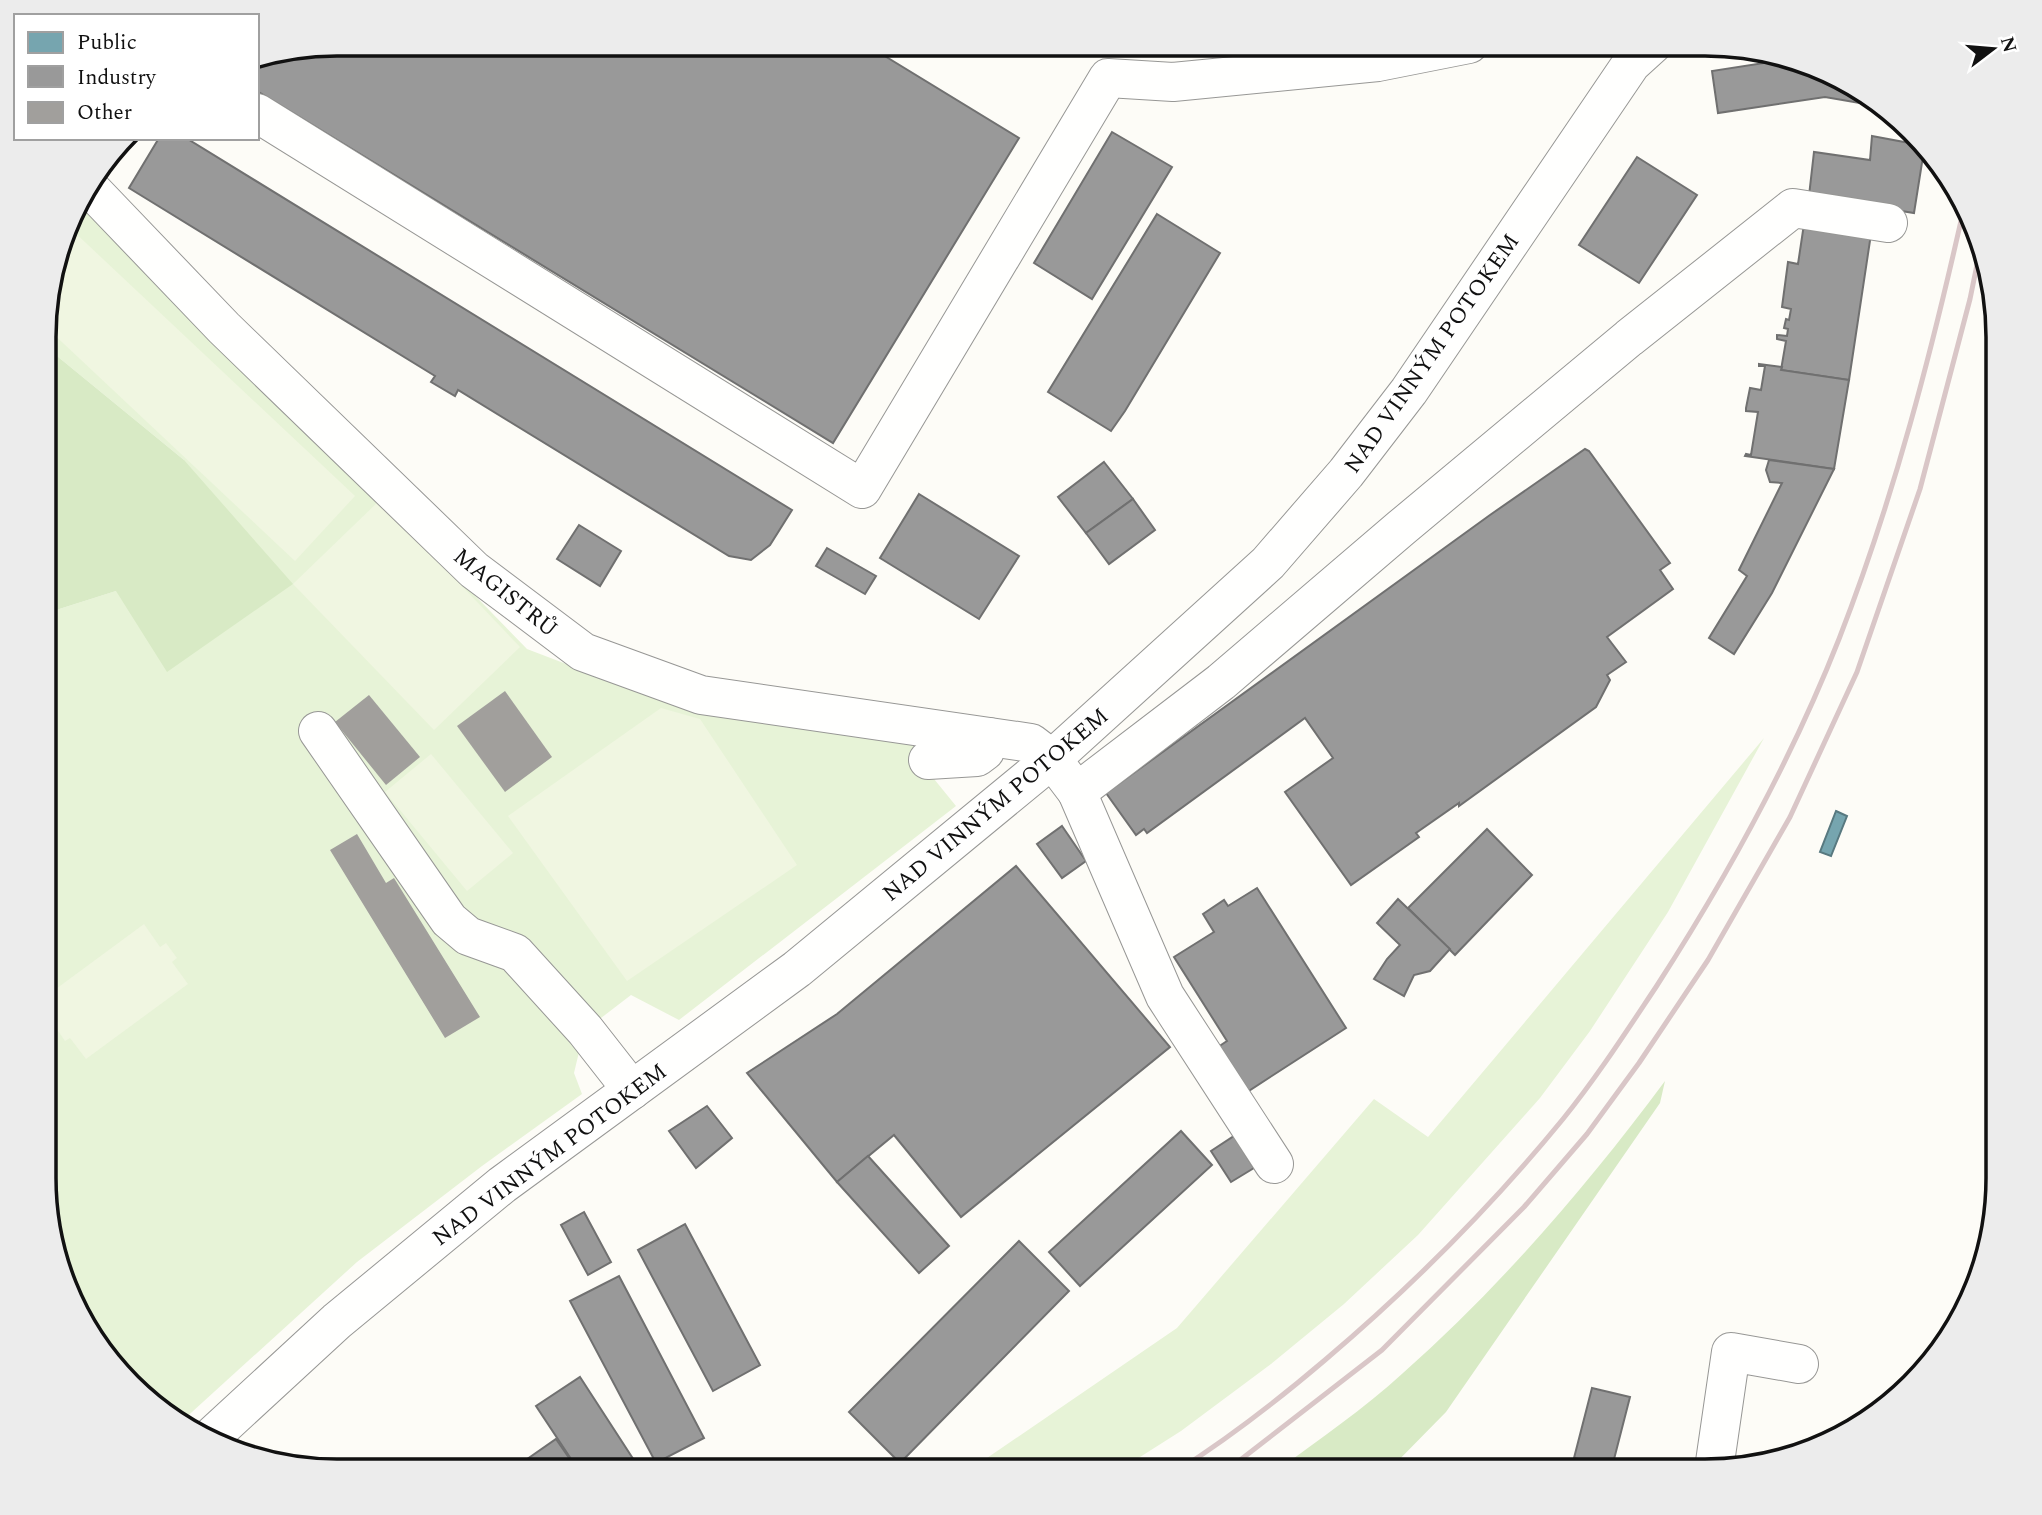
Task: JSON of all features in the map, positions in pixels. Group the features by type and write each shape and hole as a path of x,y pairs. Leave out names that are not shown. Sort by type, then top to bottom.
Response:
{"street":[{"path":"259,114 862,489 1108,78 1173,82 1378,62 1408,56"},
{"name":"NAD VINNÝM POTOKEM","path":"217,1432 347,1313 502,1185 797,969 1052,759 1268,564 1346,473 1417,380 1631,64 1640,56"},
{"name":"MAGISTRŮ","path":"95,194 224,328 474,570 583,652 701,695 1031,743 1052,759"},
{"path":"1077,792 1221,682 1619,347 1793,208 1888,223"},
{"path":"318,732 449,920 468,936 515,953 585,1030 632,1090"},
{"path":"928,761 977,757 985,751 989,737"},
{"path":"1052,759 1077,792 1165,996 1274,1164"},
{"path":"1716,1458 1731,1352 1799,1364"}],"green space":[{"path":"85,211 382,500 527,649 655,698 927,747 930,774 956,806 679,1020 631,995 575,1038 579,1052 574,1073 582,1094 482,1166 357,1262 188,1416 138,1377 103,1334 85,1303 71,1269 61,1233 56,1178 56,610 116,591 184,460 56,355 61,282 71,246"},
{"path":"76,233 355,496 295,561 56,336 61,282"},
{"path":"56,355 184,460 293,584 167,672 116,591 56,610"},
{"path":"380,500 520,647 434,730 293,584"},
{"path":"661,708 700,719 797,865 627,981 508,816"},
{"path":"1764,738 1668,912 1590,1031 1540,1098 1418,1235 1344,1304 1271,1364 1181,1431 1137,1459 986,1459 1177,1328 1374,1099 1428,1137"},
{"path":"431,754 513,853 467,891 385,792"},
{"path":"144,924 160,947 166,943 177,958 172,962 188,984 86,1059 70,1038 65,1041 56,1028 56,989"},
{"path":"1665,1081 1660,1103 1446,1412 1400,1459 1293,1459 1388,1386 1439,1340 1508,1270 1605,1159"}],"building: Public":[{"path":"1836,811 1847,816 1831,856 1820,852"}],"building: Industry":[{"path":"337,56 885,56 1019,138 833,443 259,92 259,67 300,58"},
{"path":"1766,63 1813,77 1861,103 1825,97 1718,113 1712,71"},
{"path":"1112,132 1172,167 1092,299 1034,263"},
{"path":"1872,136 1908,143 1922,160 1914,213 1809,196 1814,152 1870,160"},
{"path":"158,140 189,140 792,510 770,545 751,560 729,556 458,390 455,396 431,382 435,376 129,188"},
{"path":"1637,157 1697,195 1639,283 1579,245"},
{"path":"1157,214 1220,253 1111,431 1048,392"},
{"path":"1804,224 1871,234 1849,380 1781,370 1786,341 1777,339 1777,335 1787,336 1788,329 1784,328 1791,309 1782,307 1788,262 1798,264"},
{"path":"1759,364 1849,380 1834,469 1745,456 1751,455 1758,412 1746,411 1750,388 1761,390 1765,366"},
{"path":"1585,449 1670,563 1660,570 1673,589 1607,637 1626,662 1607,675 1610,680 1596,707 1459,806 1459,803 1416,833 1419,837 1351,885 1285,792 1333,758 1305,718 1147,833 1144,829 1136,835 1106,793"},
{"path":"1769,460 1834,469 1772,593 1734,654 1709,638 1747,576 1739,570 1782,483 1770,482 1766,470"},
{"path":"1104,462 1133,499 1086,533 1058,497"},
{"path":"919,494 1019,556 979,619 880,558"},
{"path":"1133,499 1155,530 1109,564 1086,533"},
{"path":"579,525 621,551 600,586 557,559"},
{"path":"827,548 876,576 865,594 816,566"},
{"path":"1062,826 1086,861 1062,878 1037,844"},
{"path":"1487,829 1532,875 1455,955 1408,908"},
{"path":"1016,866 1170,1047 961,1217 894,1135 837,1182 747,1073 837,1014"},
{"path":"1257,888 1346,1028 1244,1094 1215,1049 1227,1041 1174,957 1214,932 1203,914 1224,900 1228,906"},
{"path":"1398,899 1450,949 1430,971 1414,975 1404,996 1374,979 1400,945 1377,923"},
{"path":"707,1106 732,1138 696,1168 669,1131"},
{"path":"1181,1131 1212,1165 1080,1286 1049,1252"},
{"path":"1234,1136 1254,1168 1231,1182 1211,1151"},
{"path":"868,1156 949,1246 919,1273 837,1182"},
{"path":"584,1212 611,1262 588,1275 561,1225"},
{"path":"685,1224 760,1365 713,1391 638,1250"},
{"path":"1019,1241 1069,1291 904,1459 896,1459 849,1412"},
{"path":"619,1276 704,1438 664,1459 654,1459 570,1301"},
{"path":"580,1377 633,1459 571,1459 536,1406"},
{"path":"1592,1388 1630,1397 1614,1459 1574,1458"},
{"path":"556,1439 570,1459 527,1459"}],"building: Other":[{"path":"505,691 552,757 505,792 457,726"},
{"path":"369,695 420,757 386,785 335,722"},
{"path":"357,834 386,883 394,878 480,1017 445,1038 330,850"}],"railway":[{"path":"1195,1459 1253,1418 1325,1360 1419,1275 1479,1215 1576,1103 1682,945 1779,774 1839,639 1877,532 1910,424 1961,220"},
{"path":"1241,1459 1382,1350 1524,1207 1587,1134 1639,1063 1708,960 1790,817 1857,672 1920,489 1977,266"}]}
